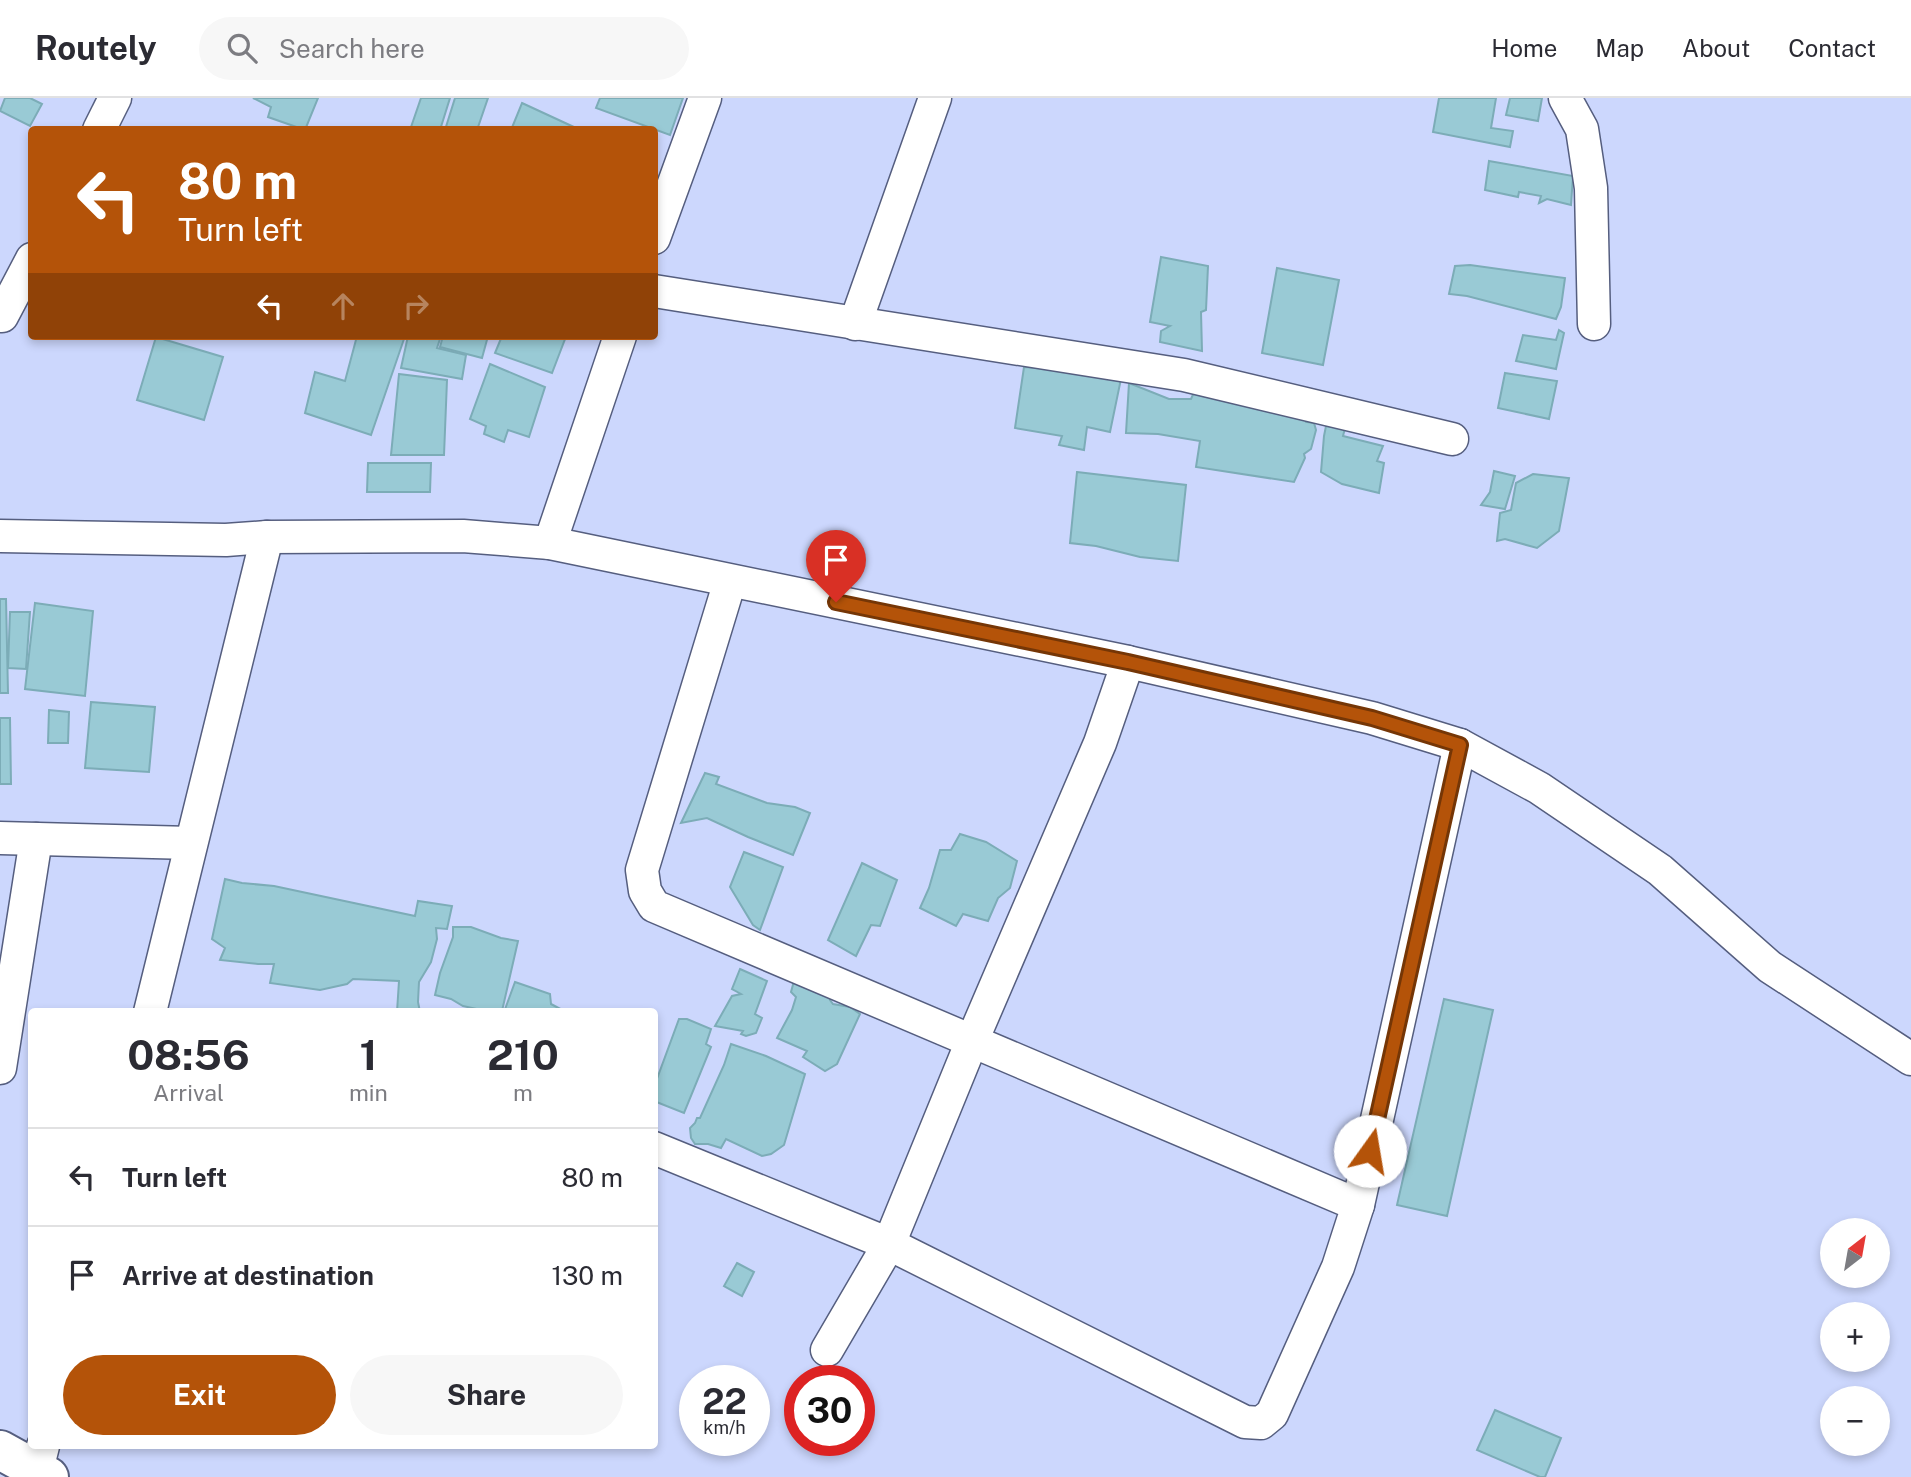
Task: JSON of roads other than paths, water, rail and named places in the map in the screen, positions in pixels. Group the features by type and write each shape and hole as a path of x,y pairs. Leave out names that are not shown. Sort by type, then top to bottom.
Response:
{"main road":[{"path":"0,1450 43,1464"}],"street":[{"path":"101,126 115,98"},
{"path":"658,227 705,98"},
{"path":"855,324 935,98"},
{"path":"1565,98 1582,129 1591,188 1594,324"},
{"path":"1,317 28,266"},
{"path":"658,292 1184,375 1452,439"},
{"path":"550,543 619,340"},
{"path":"0,536 226,540 267,537 463,536 550,543 1128,662 1372,718 1460,745 1539,788 1660,870 1770,967 1911,1059"},
{"path":"151,1008 267,537"},
{"path":"730,580 642,870 645,891 654,906 1358,1205"},
{"path":"827,1350 889,1244 972,1041 1100,743 1128,662"},
{"path":"658,1150 889,1244 1245,1423 1261,1423 1272,1414 1333,1279 1358,1205 1460,745"},
{"path":"0,838 191,843"},
{"path":"0,1068 36,839"}]}
